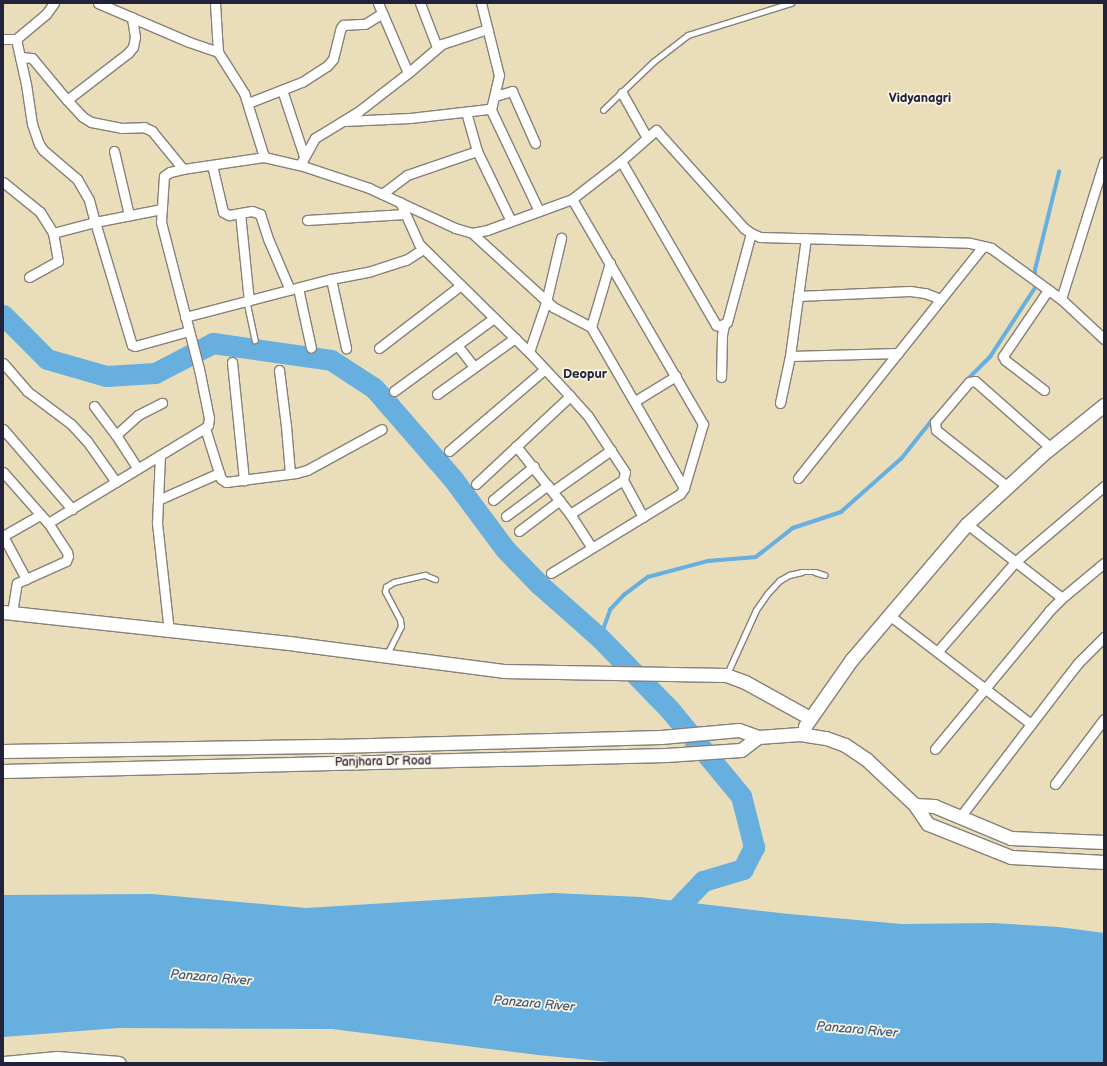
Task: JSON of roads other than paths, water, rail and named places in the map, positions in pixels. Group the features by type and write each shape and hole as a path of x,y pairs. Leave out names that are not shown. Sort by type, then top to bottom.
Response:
{"street":[{"path":"3,39 16,39 46,14 54,3"},
{"path":"98,3 188,42 218,52"},
{"path":"215,3 218,52 240,83 248,103 264,157"},
{"path":"378,3 381,14 408,73"},
{"path":"420,3 437,47"},
{"path":"480,3 499,75 491,110 539,211"},
{"path":"248,103 302,82 331,62 343,25 364,24 381,14"},
{"path":"67,100 128,53 133,47 135,37 132,17"},
{"path":"300,165 315,138 344,121 408,73 437,47 451,40 488,29"},
{"path":"16,39 34,134 43,150 77,179 89,200 94,222 132,345 135,346 188,331"},
{"path":"20,57 32,58 83,117 91,122 121,128 144,127 152,131 183,169"},
{"path":"282,90 304,156"},
{"path":"495,96 512,91 535,144"},
{"path":"622,93 647,138"},
{"path":"344,121 410,118 488,109 491,110"},
{"path":"466,112 477,151 511,221"},
{"path":"472,233 488,230 572,199 621,161 656,130 744,228 751,233 760,236 970,243 991,248 1061,299 1104,339"},
{"path":"114,151 129,215"},
{"path":"382,194 407,175 477,151"},
{"path":"48,523 208,425 199,369 161,222 164,176 170,172 183,169 264,157 300,165 382,194 455,228 472,233 546,302 591,327 684,488"},
{"path":"621,161 716,325 724,325"},
{"path":"1061,299 1104,162"},
{"path":"212,164 223,212 229,215 252,211 260,214 269,241 294,289 311,348"},
{"path":"3,182 40,212 52,233 58,261 29,277"},
{"path":"551,573 676,498 684,488 703,424 572,199"},
{"path":"400,202 414,236 423,249 515,338 570,396 588,416 625,472 623,480 570,514"},
{"path":"52,233 94,222 162,209"},
{"path":"240,213 248,301"},
{"path":"308,220 405,214"},
{"path":"721,377 722,335 724,325 727,322 751,233"},
{"path":"529,352 546,302 561,238"},
{"path":"780,402 790,356 806,238"},
{"path":"798,478 983,246"},
{"path":"185,317 331,279 389,266 406,260 423,249"},
{"path":"591,327 610,263"},
{"path":"331,279 346,348"},
{"path":"379,348 461,285"},
{"path":"1044,390 1005,360 1003,353 1048,290"},
{"path":"798,296 910,291 925,293 941,298"},
{"path":"394,391 494,318"},
{"path":"437,394 515,338"},
{"path":"457,345 474,367"},
{"path":"790,356 898,353"},
{"path":"232,362 244,480"},
{"path":"3,363 27,391 71,424 87,441 116,482"},
{"path":"449,451 545,369"},
{"path":"278,370 286,426 290,474"},
{"path":"635,401 676,376"},
{"path":"1008,487 936,430 935,422 969,382 975,381 1051,448"},
{"path":"476,484 570,396"},
{"path":"116,435 138,415 162,403"},
{"path":"800,734 852,659 967,524 1051,448 1104,405"},
{"path":"94,406 116,435 138,469"},
{"path":"205,428 219,473 223,481 290,474 307,470 382,429"},
{"path":"3,429 72,509"},
{"path":"516,446 534,466 560,500 592,548"},
{"path":"506,516 611,450"},
{"path":"160,455 157,523 169,631"},
{"path":"493,500 534,466"},
{"path":"3,472 48,523 67,552 68,556 66,561 17,584 7,613 296,644 503,672 671,673 726,675 745,682 810,718"},
{"path":"158,500 219,473"},
{"path":"623,480 644,517"},
{"path":"938,651 1016,561 1104,486"},
{"path":"519,531 560,500"},
{"path":"26,579 3,536 40,514"},
{"path":"967,524 1062,598"},
{"path":"935,749 1062,598 1104,563"},
{"path":"889,615 1032,724"},
{"path":"960,818 1078,663 1104,637"},
{"path":"1055,784 1104,719"},
{"name":"Panjhara Dr Road","path":"3,751 336,746 661,737 739,730 758,737 800,734 826,738 845,746 866,759 915,805 928,824 1011,857 1104,862"},
{"name":"Panjhara Dr Road","path":"3,771 666,755 742,750 758,737"},
{"path":"915,805 934,806 1011,838 1104,842"},
{"path":"4,1063 58,1058 119,1063"}],"lane":[{"path":"603,110 653,62 688,35 792,3"},
{"path":"248,301 255,340"},
{"path":"726,675 756,610 767,594 779,581 789,575 802,572 815,572 825,575"},
{"path":"386,656 401,627 400,620 385,592 386,587 394,582 425,575 435,579"}],"water":[{"name":"Panzara River","path":"553,893 641,897 789,914 902,924 993,923 1059,927 1104,933 1104,1063 620,1063 538,1055 332,1029 119,1028 3,1037 3,895 152,894 306,908"}],"waterway":[{"path":"967,380 990,357 1035,288 1035,270 1059,172"},
{"path":"3,315 47,359 106,376 155,373 213,343 331,360 374,388 453,479 505,549 540,585 600,638 670,710 741,796 754,847 743,869 703,881 663,923"},
{"path":"600,638 610,610 624,595 648,577 708,561 756,557 793,528 841,512 901,459 932,420"}],"district":[{"name":"Vidyanagri","path":"920,98"},
{"name":"Deopur","path":"585,374"}]}
